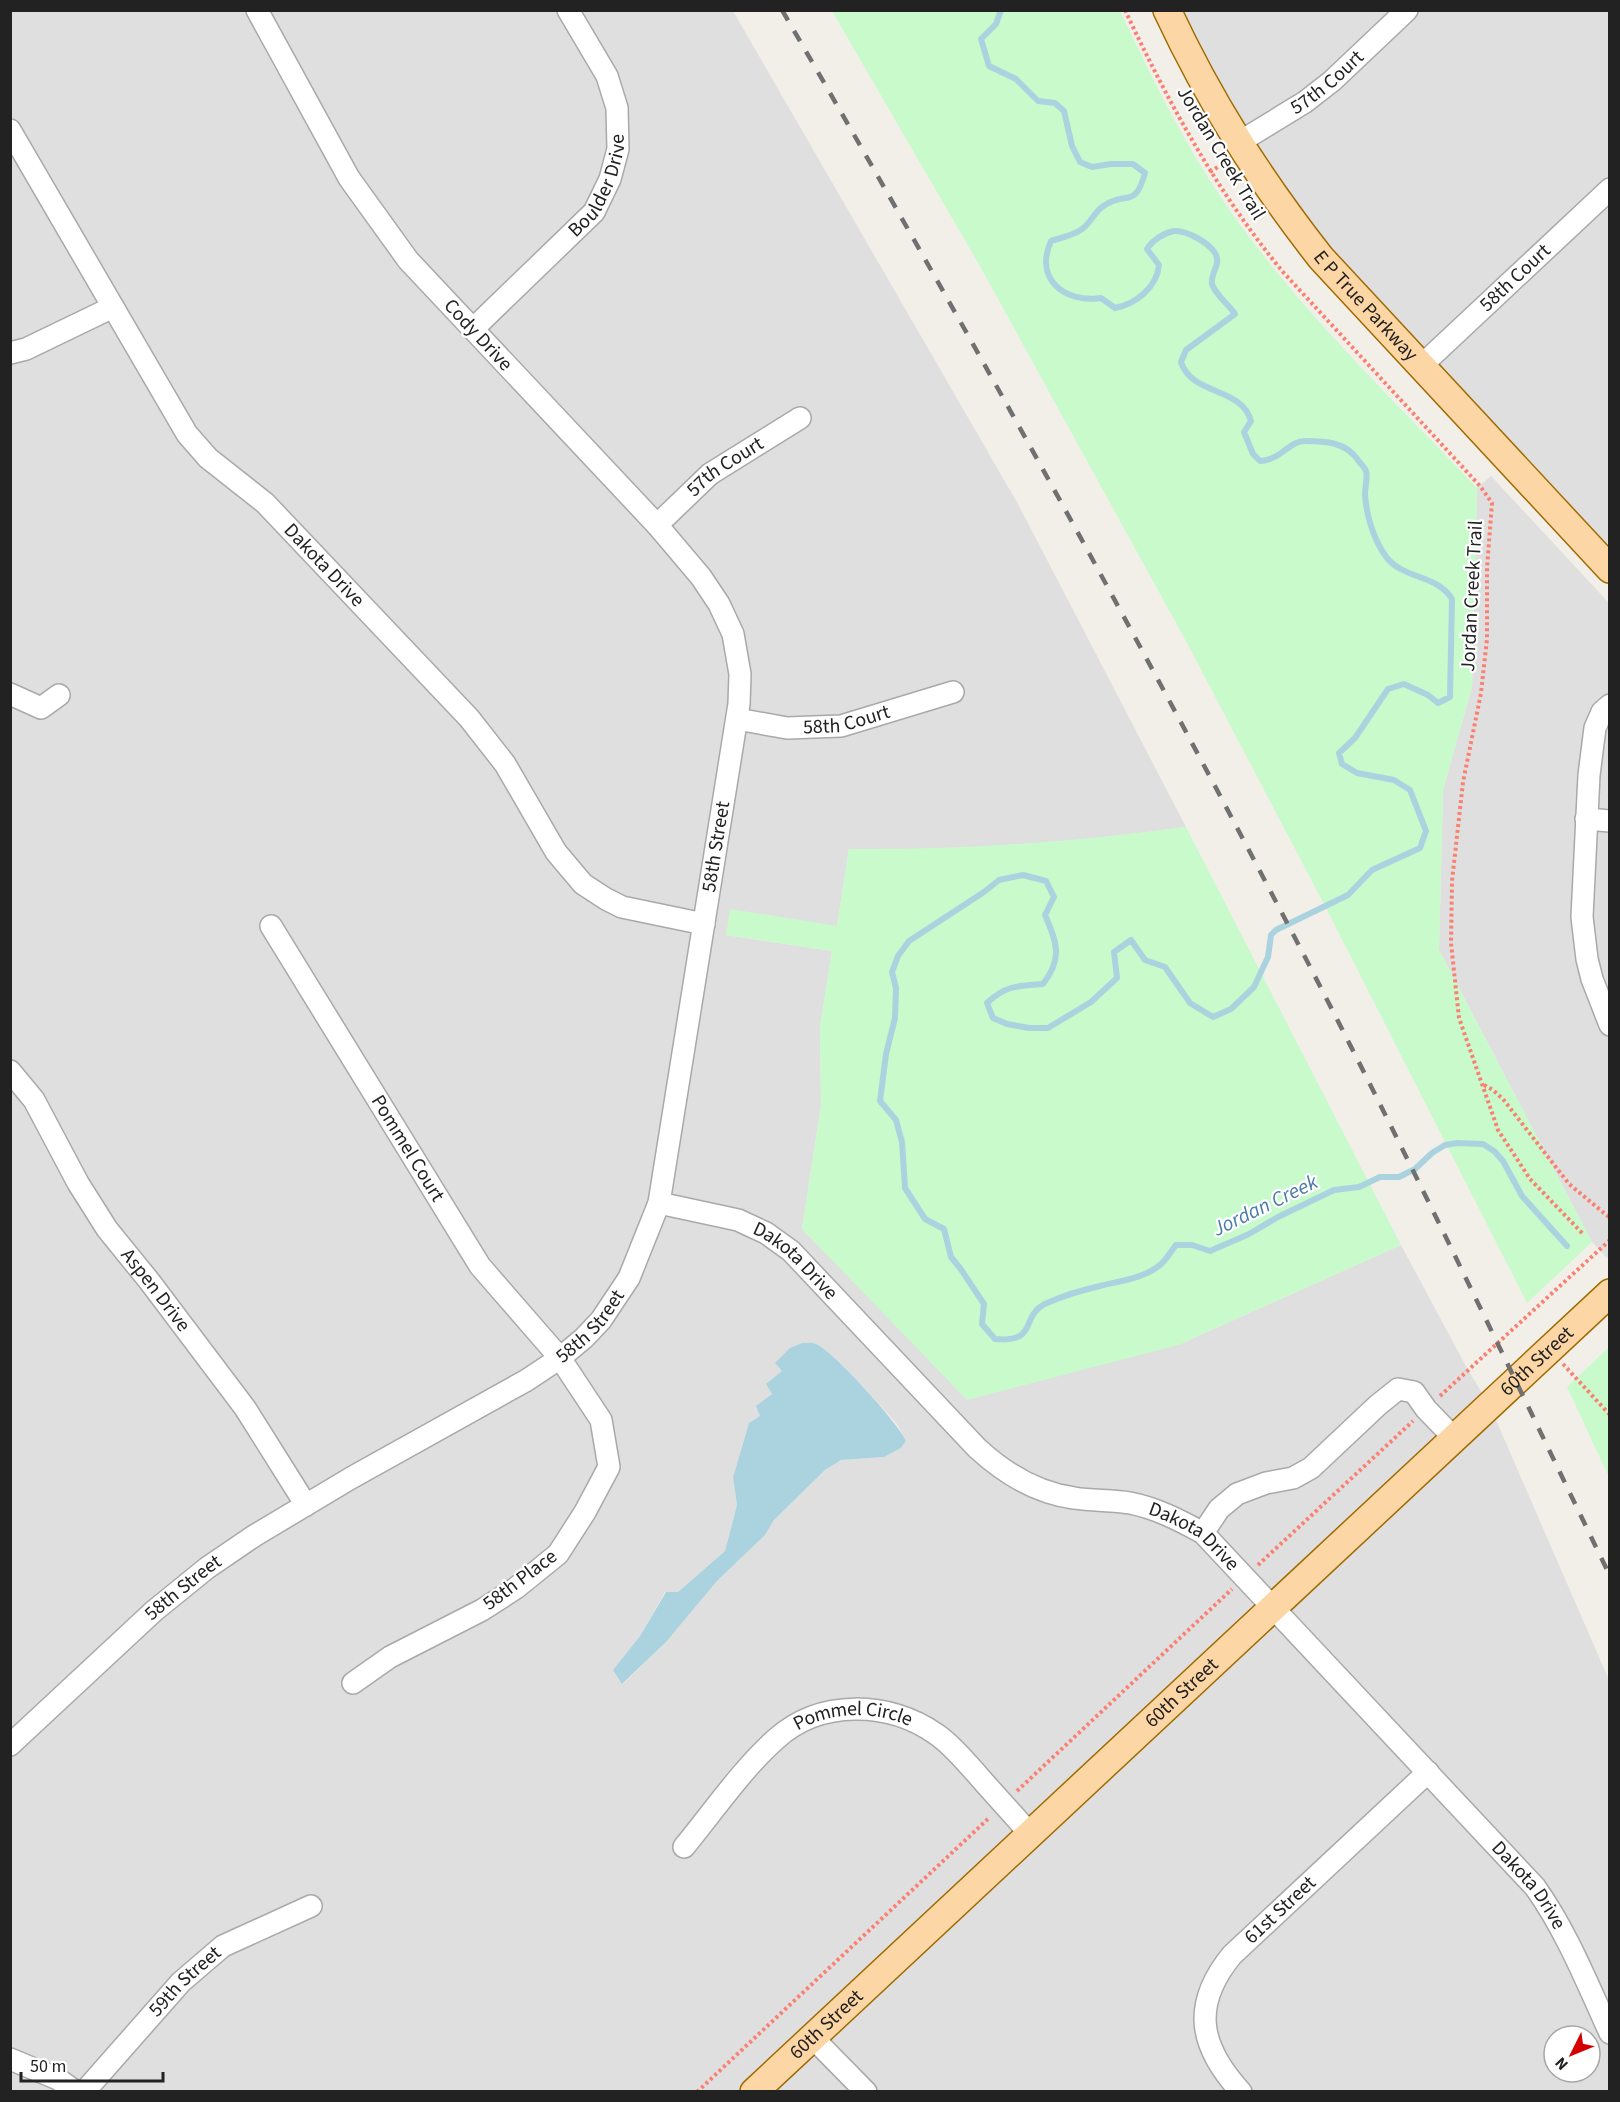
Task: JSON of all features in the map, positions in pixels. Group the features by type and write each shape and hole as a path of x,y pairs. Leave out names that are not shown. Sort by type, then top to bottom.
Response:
{"main road":[{"name":"E P True Parkway","path":"1167,10 1210,96 1281,207 1322,258 1608,565"},
{"name":"60th Street","path":"754,2091 1610,1293"}],"street":[{"name":"Cody Drive","path":"257,10 349,178 408,260 657,525 701,578 719,604 733,634"},
{"name":"Boulder Drive","path":"472,329 594,212 610,179 618,149 617,108 607,76 568,10"},
{"name":"57th Court","path":"1238,143 1305,102 1332,81 1407,10"},
{"name":"Dakota Drive","path":"10,130 187,434 208,458 266,504 469,718 505,764 556,852 583,884 622,907 704,924"},
{"name":"58th Court","path":"1421,366 1610,189"},
{"path":"10,353 26,350 113,307"},
{"name":"57th Court","path":"657,525 710,474 800,418"},
{"name":"58th Street","path":"10,1745 190,1580 306,1504 527,1380 560,1358 601,1320 629,1278 659,1203 737,719 740,674 733,634"},
{"name":"58th Court","path":"737,719 787,728 841,726 953,692"},
{"path":"10,694 42,708 59,695"},
{"path":"1610,705 1602,712 1595,728 1589,775 1582,917 1592,980 1610,1025"},
{"path":"1586,819 1610,821"},
{"name":"Pommel Court","path":"271,926 480,1266 560,1358"},
{"name":"Aspen Drive","path":"10,1071 34,1100 78,1183 107,1229 245,1407 306,1504"},
{"name":"Dakota Drive","path":"659,1203 738,1220 766,1233 791,1251 977,1448 994,1464 1019,1480 1043,1491 1072,1498 1129,1503 1158,1510 1203,1533 1530,1881 1553,1913 1610,2033"},
{"name":"58th Place","path":"353,1683 390,1657 482,1610 516,1588 558,1554 585,1512 609,1467 601,1420 560,1358"},
{"path":"1203,1533 1219,1509 1237,1494 1266,1483 1293,1478 1311,1468 1398,1389 1414,1392 1426,1409 1453,1437"},
{"name":"Pommel Circle","path":"684,1847 759,1756 777,1738 798,1724 821,1714 845,1709 869,1709 893,1713 917,1722 938,1735 955,1750 1030,1834"},
{"name":"61st Street","path":"1235,2084 1211,2051 1206,2030 1205,2009 1218,1972 1232,1955 1428,1772"},
{"name":"59th Street","path":"84,2091 181,1982 223,1946 311,1906"},
{"path":"812,2037 866,2091"},
{"path":"10,2059 58,2079 76,2091"}],"path":[{"name":"Jordan Creek Trail","path":"1125,10 1196,147 1218,185 1258,242 1290,280 1480,486 1492,503 1487,568 1487,639 1481,693 1463,782 1451,908 1451,943 1459,1018 1498,1130 1530,1179 1584,1235"},
{"path":"1483,1085 1493,1090 1503,1100 1569,1184 1610,1218"},
{"path":"1549,1348 1610,1414"},
{"path":"1013,1795 1227,1594"},
{"path":"697,2091 992,1815"}],"shaded area":[{"path":"11,11 733,11 1018,504 1186,827 1088,840 927,850 849,849 837,926 726,935 832,951 820,1027 821,1105 802,1229 812,1239 1178,1345 1401,1245 1468,1370 1489,1404 1609,1680 1609,2091 11,2092","holes":["824,1349 897,1424 906,1441 901,1448 884,1457 841,1460 825,1470 774,1520 765,1535 717,1581 666,1642 623,1684 613,1670 640,1636 665,1592 678,1592 725,1551 737,1505 733,1477 746,1432 760,1416 783,1371 776,1363"]},
{"path":"1167,11 1609,11 1609,569 1358,299"},
{"path":"1491,476 1609,603 1610,1256 1607,1258 1592,1242 1439,950 1443,790 1472,687 1477,488"}],"green space":[{"path":"832,11 1120,11 1181,132 1224,202 1252,241 1345,350 1477,488 1472,687 1443,790 1439,950 1592,1242 1527,1303 1325,906 1187,643 981,268"},
{"path":"1186,827 1401,1245 1178,1345 967,1400 802,1229 821,1105 820,1027 832,951 726,935 730,909 837,926 849,849 1018,844"},
{"path":"1609,1347 1609,1477 1567,1387"}],"water":[{"path":"802,1343 816,1344 836,1359 879,1405 906,1441 901,1448 884,1457 841,1460 825,1470 774,1520 765,1535 717,1581 666,1642 622,1684 613,1670 640,1636 666,1592 678,1592 725,1551 737,1505 733,1477 749,1423 760,1416 756,1406 772,1394 766,1384 782,1371 775,1363 790,1348"}],"waterway":[{"name":"Jordan Creek","path":"1001,10 996,24 981,39 989,66 1016,79 1038,101 1055,103 1064,111 1072,146 1080,162 1092,167 1133,164 1145,173 1134,195 1105,205 1079,231 1051,241 1046,267 1050,277 1064,292 1075,297 1101,298 1115,308 1130,303 1150,287 1159,265 1147,249 1162,235 1174,231 1184,232 1212,249 1217,257 1212,284 1235,314 1186,350 1181,362 1195,381 1227,396 1246,410 1251,421 1244,432 1253,454 1260,461 1274,457 1294,444 1305,441 1327,442 1341,446 1358,460 1366,471 1367,510 1382,551 1394,565 1438,585 1452,599 1450,697 1438,703 1428,695 1404,684 1388,689 1355,738 1339,753 1342,764 1357,773 1394,780 1410,790 1426,831 1420,848 1372,870 1348,895 1276,930 1271,935 1268,957 1254,987 1231,1009 1213,1017 1190,1003 1165,967 1145,960 1131,940 1114,952 1117,978 1091,1002 1048,1028 1029,1028 1007,1024 993,1018 987,1003 1006,990 1019,986 1043,984 1056,958 1053,934 1045,915 1054,897 1046,881 1023,875 999,880 909,941 898,956 892,972 896,988 895,1018 886,1054 880,1101 896,1120 902,1142 905,1188 925,1219 944,1229 951,1257 984,1304 982,1324 995,1339 1009,1339 1024,1333 1033,1314 1047,1303 1080,1291 1148,1273 1163,1262 1176,1245 1192,1245 1210,1251 1249,1234 1334,1190 1359,1187 1380,1177 1399,1177 1415,1169 1432,1153 1445,1145 1457,1143 1483,1144 1494,1151 1503,1161 1522,1196 1567,1246"}],"railway":[{"path":"782,10 1033,451 1215,786 1318,982 1403,1151 1610,1576"}]}
